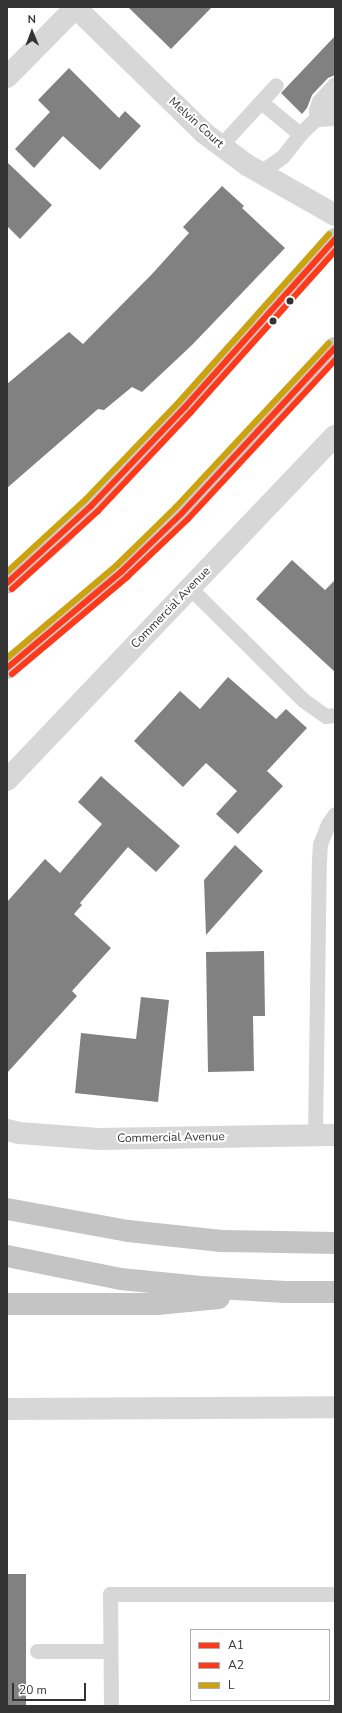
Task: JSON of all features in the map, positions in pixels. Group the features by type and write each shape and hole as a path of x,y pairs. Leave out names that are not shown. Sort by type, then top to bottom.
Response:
{"highway":[{"path":"7,1209 128,1231 222,1241 335,1243"},
{"path":"7,1256 121,1278 201,1287 286,1292 335,1292"},
{"path":"7,1304 157,1304 286,1292"}],"main road":[{"path":"7,583 92,505 185,407 335,239"},
{"path":"7,668 122,571 171,523 335,348"}],"street":[{"path":"7,77 76,7"},
{"name":"Melvin Court","path":"76,7 204,133 259,172 335,215"},
{"name":"Commercial Avenue","path":"7,780 335,436"},
{"name":"Commercial Avenue","path":"7,1130 19,1133 99,1139 325,1136"},
{"path":"7,1409 335,1407"}],"lane":[{"path":"317,119 319,101 335,84"},
{"path":"221,145 276,85"},
{"path":"259,172 283,156 300,134 335,100"},
{"path":"261,102 300,134"},
{"path":"317,119 329,120 335,118"},
{"path":"190,588 303,700 326,716 335,715"},
{"path":"325,1136 319,862 320,844 328,824 335,814"},
{"path":"111,1706 110,1594 335,1594"},
{"path":"37,1651 110,1651"}],"building":[{"path":"128,7 212,7 171,49"},
{"path":"335,36 335,75 328,78 312,95 307,108 302,114 281,93"},
{"path":"69,68 119,118 125,111 141,126 100,170 63,136 34,168 15,149 50,112 38,100"},
{"path":"7,162 52,205 20,239 7,226"},
{"path":"222,186 244,206 242,208 285,248 192,345 142,392 132,387 104,410 98,409 7,488 7,384 69,332 83,344 153,273 189,233 183,227"},
{"path":"292,560 325,590 335,580 335,672 256,599"},
{"path":"228,677 276,719 286,709 307,728 267,771 283,786 238,834 216,814 237,791 206,763 183,787 134,741 180,691 200,709"},
{"path":"101,776 180,846 156,872 128,847 80,903 82,905 74,914 111,948 72,991 77,996 7,1073 7,902 45,859 60,873 102,824 78,802"},
{"path":"235,845 263,871 206,935 204,880"},
{"path":"264,951 265,1016 253,1016 254,1071 208,1072 206,952"},
{"path":"141,997 169,1000 158,1102 75,1093 81,1033 136,1039"},
{"path":"7,1574 26,1574 26,1706 7,1706"}],"transit line":[{"name":"L","path":"7,572 86,499 179,402 329,234"},
{"name":"A1","path":"7,583 92,505 185,407 335,239"},
{"name":"A2","path":"12,589 98,511 191,412 335,251"},
{"name":"L","path":"7,658 117,565 176,507 329,343"},
{"name":"A1","path":"7,668 122,571 182,513 335,348"},
{"name":"A2","path":"12,674 127,577 188,519 335,360"}]}
